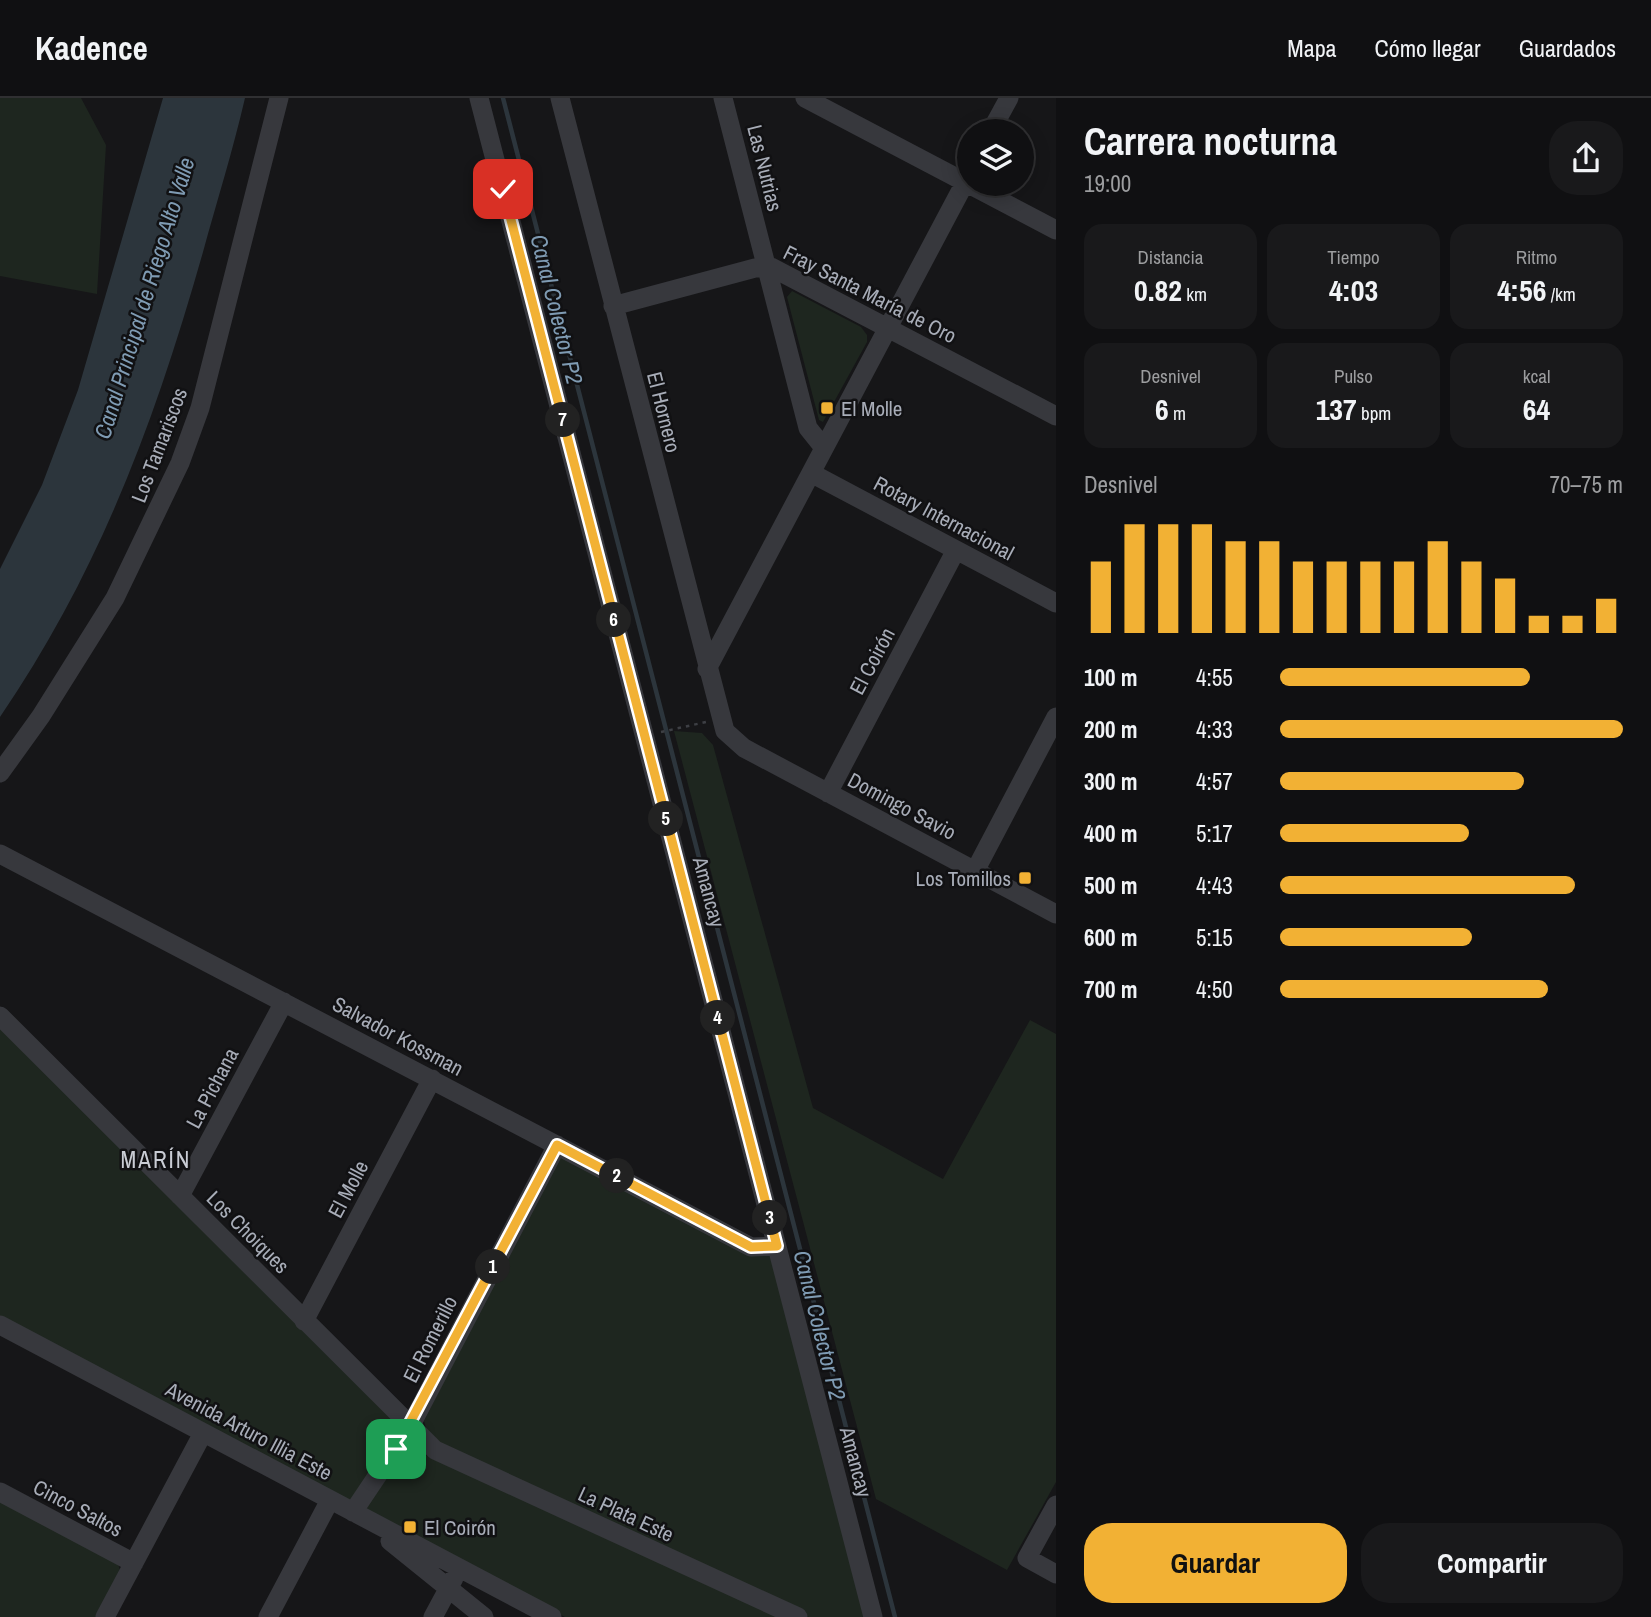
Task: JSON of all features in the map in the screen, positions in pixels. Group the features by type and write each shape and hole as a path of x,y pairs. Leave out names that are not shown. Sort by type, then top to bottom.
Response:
{"street":[{"name":"Los Tamariscos","path":"0,773 31,733 115,598 180,463 200,408 279,98"},
{"name":"Amancay","path":"479,98 873,1617"},
{"name":"El Hornero","path":"560,98 724,727"},
{"name":"Las Nutrias","path":"723,98 808,428 824,448"},
{"path":"998,119 1009,98"},
{"path":"816,100 957,172"},
{"path":"707,669 957,196"},
{"path":"999,196 1056,230"},
{"name":"Fray Santa María de Oro","path":"613,306 766,267 781,271 1056,416"},
{"name":"Rotary Internacional","path":"811,472 1056,603"},
{"name":"El Coirón","path":"828,793 956,550"},
{"path":"975,871 1056,717"},
{"name":"Domingo Savio","path":"724,727 744,748 1056,914"},
{"name":"Salvador Kossman","path":"0,854 751,1247 777,1246"},
{"name":"La Pichana","path":"180,1196 284,1002"},
{"name":"Los Choiques","path":"0,1016 435,1450"},
{"name":"El Molle","path":"304,1321 432,1079"},
{"name":"El Romerillo","path":"354,1512 410,1427 557,1145"},
{"name":"Avenida Arturo Illia Este","path":"0,1325 552,1617"},
{"path":"105,1617 203,1433"},
{"name":"La Plata Este","path":"435,1450 798,1617"},
{"name":"Cinco Saltos","path":"0,1492 134,1563"},
{"path":"268,1617 330,1500"},
{"path":"1056,1505 1027,1558 1056,1574"},
{"path":"354,1512 484,1617"},
{"path":"433,1617 459,1568"}],"path":[{"path":"651,734 675,729 724,727"}],"shaded area":[{"path":"0,98 81,98 106,145 97,294 0,276"},
{"path":"792,291 861,327 867,335 867,342 823,422 819,420 787,297"},
{"path":"674,731 702,733 713,745 813,1108 943,1179 1030,1020 1056,1034 1056,1482 1007,1570 876,1499"},
{"path":"0,1025 392,1419 394,1434 350,1503 0,1318"},
{"path":"559,1152 771,1257 867,1617 809,1617 445,1450 427,1432 424,1421"},
{"path":"406,1449 414,1450 783,1617 565,1617 362,1510"},
{"path":"0,1500 118,1564 120,1570 96,1617 0,1617"}],"water":[{"name":"Canal Principal de Riego Alto Valle","path":"163,98 245,98 185,314 144,435 96,550 35,662 0,717 0,569 42,485 78,390"}],"waterway":[{"name":"Canal Colector P2","path":"503,98 895,1617"}],"place":[{"name":"El Molle","path":"827,408"},
{"name":"Los Tomillos","path":"1025,878"},
{"name":"El Coirón","path":"410,1527"}],"district":[{"name":"MARÍN","path":"156,1159"}],"route":[{"path":"396,1449 557,1145 751,1247 777,1246 503,189"}]}
